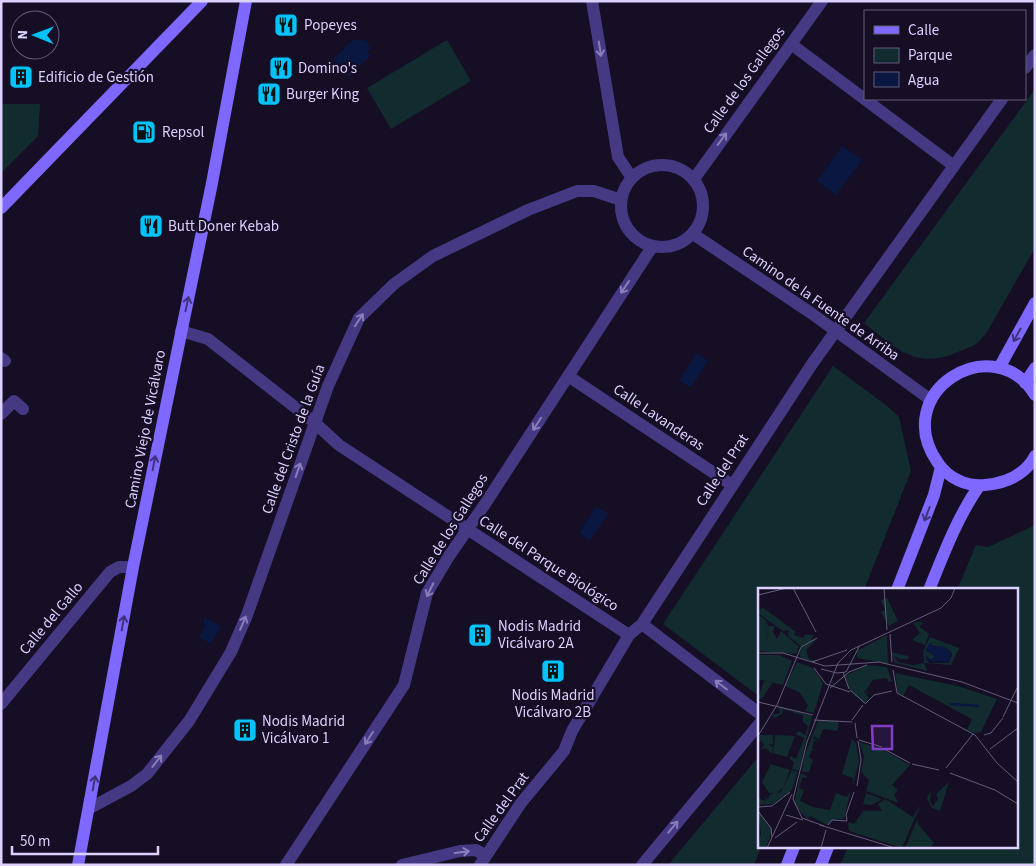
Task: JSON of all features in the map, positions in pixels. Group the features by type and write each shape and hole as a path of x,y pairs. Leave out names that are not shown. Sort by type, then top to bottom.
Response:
{"street":[{"path":"1,208 202,1"},
{"name":"Camino Viejo de Vicálvaro","path":"78,865 133,568 219,146 246,1"},
{"path":"592,1 618,157 632,178"},
{"name":"Calle de los Gallegos","path":"694,179 822,1"},
{"path":"791,44 864,99"},
{"path":"1026,67 1035,55"},
{"path":"866,100 954,166"},
{"name":"Calle del Prat","path":"483,860 521,803 564,751 572,731 629,635 642,624 835,331 1001,100"},
{"path":"665,164 686,172 694,179 704,201 703,213 700,224 685,242 663,248 652,247 641,242 624,224 621,200 626,185 641,170 665,164"},
{"name":"Calle del Cristo de la Guía","path":"90,808 131,786 147,774 189,721 231,652 247,615 314,422 359,318 394,284 433,256 528,210 577,191 594,191 621,200"},
{"name":"Camino de la Fuente de Arriba","path":"693,234 835,331 931,400"},
{"name":"Calle de los Gallegos","path":"286,865 404,685 427,593 449,556 652,247"},
{"path":"999,368 1035,303"},
{"name":"Calle del Parque Biológico","path":"181,332 208,339 314,422 339,445 629,635"},
{"path":"1035,395 1026,384 1013,374 999,368 979,366 959,372 942,384 931,400 925,417 925,435 931,453 941,468 958,480 979,486 999,484 1017,475 1035,456"},
{"path":"1026,384 1035,368"},
{"name":"Calle Lavanderas","path":"568,376 732,485"},
{"path":"1,414 14,401 22,409"},
{"path":"898,588 934,496 941,468"},
{"path":"930,588 952,532 965,506 979,486"},
{"name":"Calle del Gallo","path":"1,704 110,572 119,567 133,568"},
{"path":"642,624 758,712"},
{"path":"642,865 758,725"},
{"path":"787,865 794,848"},
{"path":"821,865 828,848"},
{"path":"402,865 460,851 476,850 483,860"}],"green space":[{"path":"447,40 471,81 391,129 367,88"},
{"path":"1035,89 1035,248 987,332 975,344 939,358 926,359 905,353 864,323"},
{"path":"1,104 40,104 38,136 1,173"},
{"path":"833,366 886,405 899,417 911,471 865,588 758,588 758,695 663,624"},
{"path":"1035,525 1035,865 840,865 848,848 1018,848 1018,588 958,588 976,545 988,547"},
{"path":"758,757 758,848 761,848 754,865 668,865"}],"water":[{"path":"353,39 356,41 361,39 367,42 370,48 368,53 370,56 349,77 345,73 337,76 333,72 335,62 333,60"},
{"path":"842,146 862,160 836,195 817,181"},
{"path":"697,353 708,361 691,388 679,380"},
{"path":"596,506 608,514 590,541 579,533"},
{"path":"205,618 221,626 211,644 199,637 205,626 203,621"}],"place":[{"name":"Popeyes","path":"286,25"},
{"name":"Domino's","path":"281,68"},
{"name":"Edificio de Gestión","path":"21,77"},
{"name":"Burger King","path":"269,94"},
{"name":"Repsol","path":"144,132"},
{"name":"Butt Doner Kebab","path":"151,226"},
{"name":"Nodis Madrid Vicálvaro 2A","path":"480,635"},
{"name":"Nodis Madrid Vicálvaro 2B","path":"553,671"},
{"name":"Nodis Madrid Vicálvaro 1","path":"245,730"}]}
